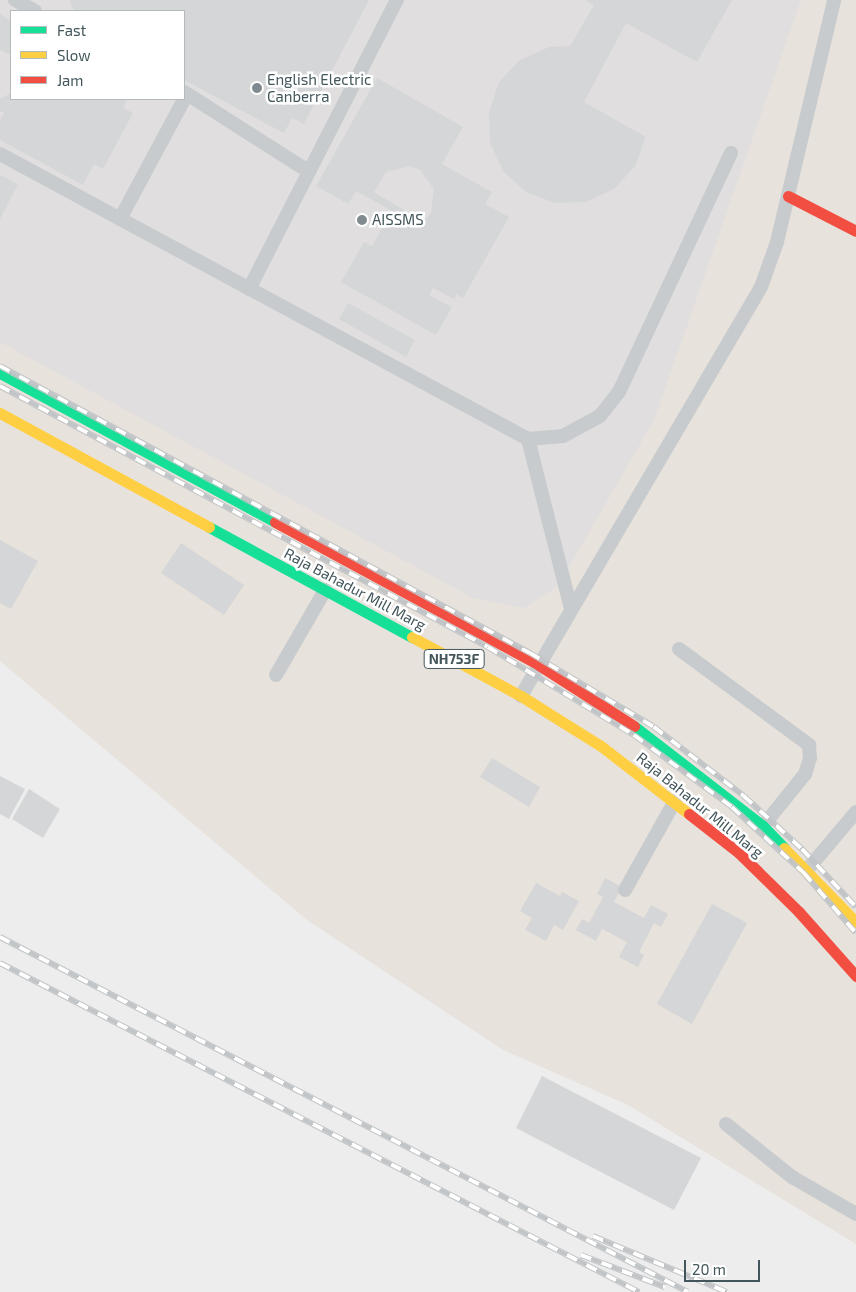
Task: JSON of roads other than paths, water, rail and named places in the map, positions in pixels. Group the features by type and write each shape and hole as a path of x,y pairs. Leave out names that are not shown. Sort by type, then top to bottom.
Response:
{"main road":[{"path":"788,196 856,231"},
{"name":"Raja Bahadur Mill Marg","path":"0,373 539,665 621,716 763,826 856,922"},
{"name":"Raja Bahadur Mill Marg","path":"0,413 521,696 601,746 675,801 739,853 799,912 856,976"}],"lane":[{"path":"15,0 33,10"},
{"path":"249,288 397,0"},
{"path":"521,696 761,287 777,242 834,0"},
{"path":"185,93 308,171"},
{"path":"120,219 181,100"},
{"path":"0,154 528,439 563,436 600,416 619,392 731,153"},
{"path":"528,439 571,609"},
{"path":"276,675 325,590"},
{"path":"679,649 809,745 810,758 805,774 763,826"},
{"path":"625,890 675,801"},
{"path":"807,870 856,812"},
{"path":"726,1124 792,1177 856,1214"}],"railway":[{"path":"0,366 530,653 654,727 744,796 802,849 856,907"},
{"path":"0,386 488,647 634,735 732,807 804,873 856,933"},
{"path":"0,937 688,1292"},
{"path":"0,963 639,1292"},
{"path":"593,1236 727,1292"},
{"path":"581,1255 665,1287"}],"place":[{"name":"English Electric Canberra","path":"257,88"},
{"name":"AISSMS","path":"362,220"}]}
